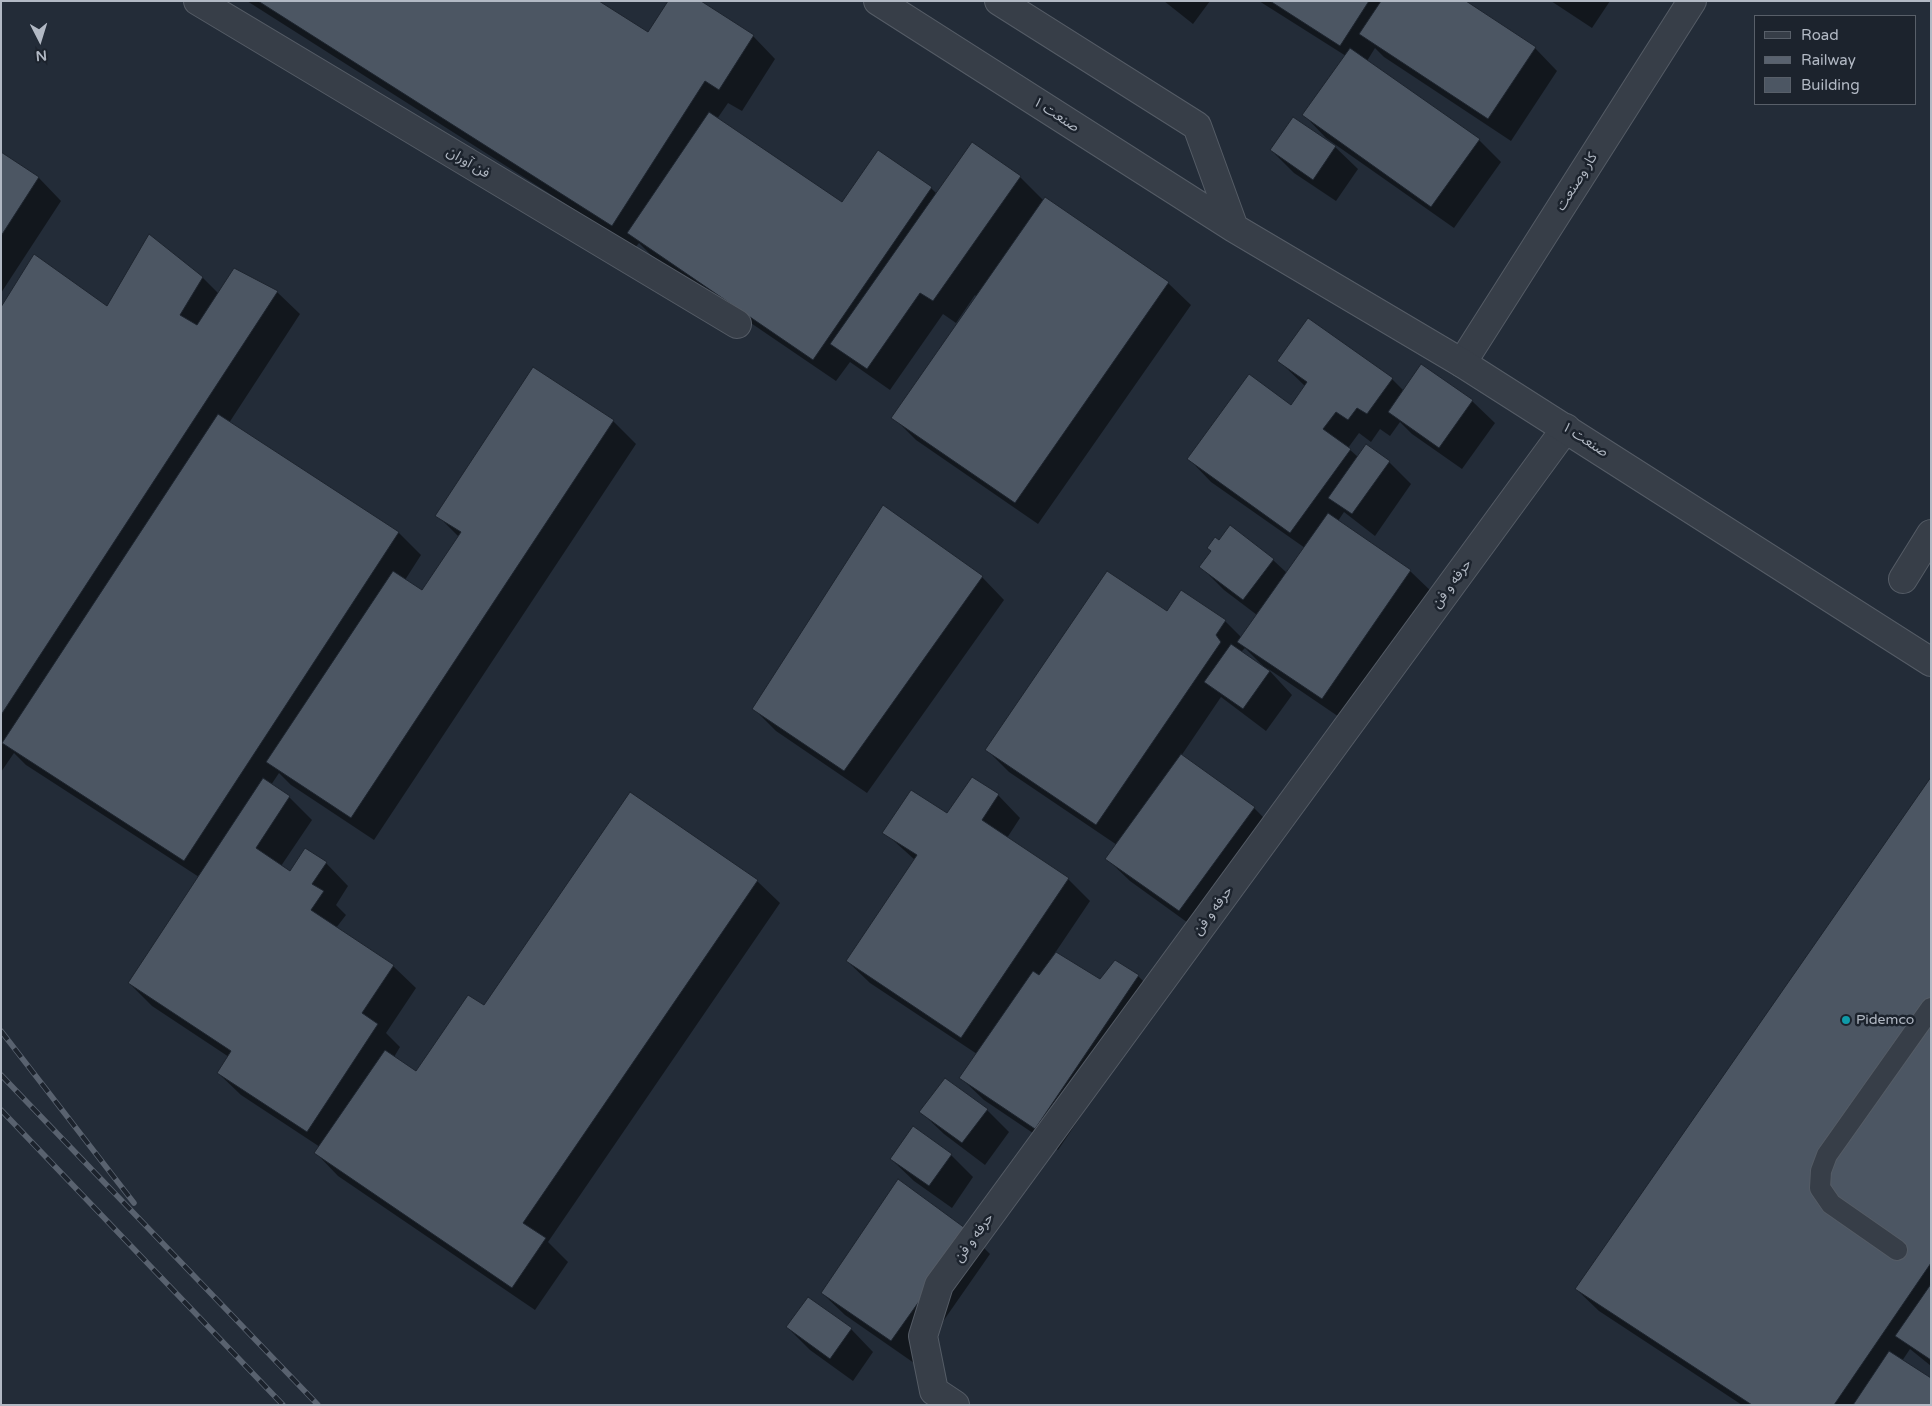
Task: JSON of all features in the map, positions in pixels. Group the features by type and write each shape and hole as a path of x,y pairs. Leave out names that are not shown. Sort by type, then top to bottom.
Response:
{"street":[{"name":"فن آوران","path":"198,1 737,324"},
{"name":"صنعت ۱","path":"878,1 1234,228 1462,363 1566,428 1931,662"},
{"path":"999,1 1197,126 1234,228"},
{"name":"کار وصنعت","path":"1462,363 1692,1"},
{"name":"حرفه و فن","path":"955,1405 934,1390 923,1336 939,1285 1566,428"},
{"path":"1903,579 1931,534"}],"lane":[{"path":"1897,1250 1830,1204 1820,1188 1821,1171 1827,1156 1931,1008"}],"building":[{"path":"258,1 599,1 648,32 668,1 701,1 754,35 719,90 705,81 612,226"},
{"path":"1270,1 1369,1 1340,46"},
{"path":"1381,1 1466,1 1536,47 1488,119 1359,34"},
{"path":"1350,48 1480,139 1431,207 1302,115"},
{"path":"709,112 842,202 878,150 932,187 813,360 627,233"},
{"path":"1293,117 1336,146 1313,180 1270,150"},
{"path":"972,142 1021,176 933,301 920,293 867,369 830,344"},
{"path":"1,152 39,177 1,236"},
{"path":"1045,197 1169,282 1015,503 891,418"},
{"path":"149,234 203,277 180,315 197,325 234,268 278,291 1,715 1,307 34,254 107,306"},
{"path":"1308,318 1393,378 1367,414 1357,408 1348,420 1336,412 1323,429 1351,449 1290,533 1187,459 1249,374 1291,405 1307,382 1277,361"},
{"path":"1421,364 1473,400 1439,448 1388,412"},
{"path":"533,367 614,420 351,818 266,762 393,571 422,590 461,532 435,516"},
{"path":"218,414 399,532 184,861 2,743"},
{"path":"1366,444 1390,461 1352,514 1328,498"},
{"path":"883,505 983,576 844,771 752,709"},
{"path":"1328,513 1411,570 1322,699 1237,642"},
{"path":"1230,525 1274,559 1243,600 1199,567 1211,551 1207,548 1215,537 1219,540"},
{"path":"1107,571 1167,611 1181,590 1226,620 1216,635 1221,642 1096,825 985,750"},
{"path":"1231,644 1270,671 1243,709 1204,682"},
{"path":"1181,754 1255,807 1179,911 1105,859"},
{"path":"972,777 999,794 982,820 1069,878 961,1038 846,961 917,855 882,833 911,790 947,813"},
{"name":"Pidemco","path":"1931,777 1931,1263 1834,1405 1752,1405 1575,1289"},
{"path":"263,778 290,796 256,848 290,871 305,848 327,862 312,884 324,891 311,910 394,965 362,1013 378,1024 307,1132 217,1073 231,1051 128,983"},
{"path":"630,792 758,880 523,1223 546,1238 512,1288 314,1153 385,1050 416,1071 468,995 484,1005"},
{"path":"1056,952 1100,979 1115,960 1139,975 1035,1129 959,1078 1033,971 1039,975"},
{"path":"945,1078 988,1109 962,1143 919,1112"},
{"path":"913,1126 952,1154 929,1186 890,1159"},
{"path":"898,1179 969,1231 891,1341 821,1293"},
{"path":"1931,1284 1931,1360 1895,1336"},
{"path":"808,1297 852,1328 830,1359 786,1327"},
{"path":"1889,1351 1931,1378 1931,1405 1853,1405"}],"railway":[{"path":"1,1031 134,1203"},
{"path":"1,1075 318,1405"},
{"path":"1,1110 283,1405"}],"place":[{"name":"Pidemco","path":"1846,1020"}]}
